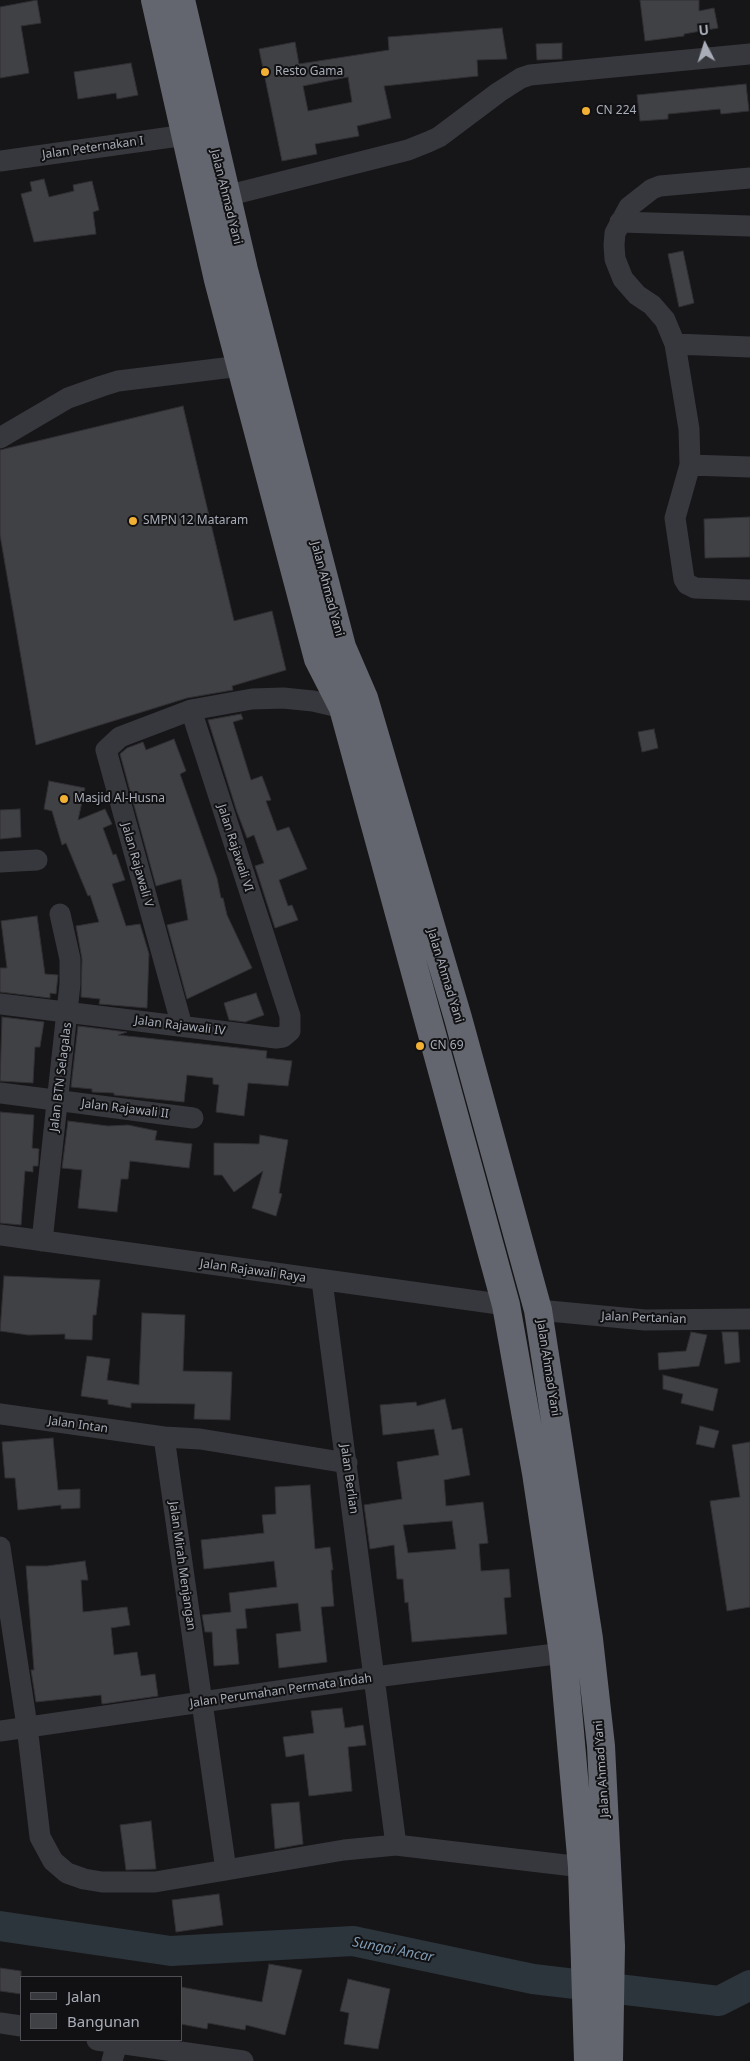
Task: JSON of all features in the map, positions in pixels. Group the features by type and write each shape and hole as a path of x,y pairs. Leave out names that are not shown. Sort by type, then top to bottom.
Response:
{"highway":[{"path":"155,0 218,280 241,366 330,653"},
{"name":"Jalan Ahmad Yani","path":"181,0 330,653 349,701 460,1027 538,1310 589,1639 601,1746 611,1946 598,2047"},
{"path":"218,280 244,270"},
{"name":"Jalan Ahmad Yani","path":"349,701 506,1305 536,1473 563,1653 582,1867 585,1948 598,2047"}],"street":[{"path":"226,196 408,150 439,137 521,78 543,74 750,54"},
{"name":"Jalan Peternakan I","path":"0,161 186,135"},
{"path":"750,178 660,186 640,196 629,207 615,233 615,259 623,279 637,295 652,305 665,320 675,344 689,428 690,465 675,518 684,579 687,584 694,588 750,590"},
{"path":"620,222 750,226"},
{"path":"675,344 750,347"},
{"path":"0,438 68,398 118,381 241,366"},
{"path":"690,465 750,467"},
{"path":"191,710 252,699 283,698 313,701 349,701"},
{"name":"Jalan Rajawali V","path":"182,1026 106,755 107,748 112,742 147,726 191,710"},
{"name":"Jalan Rajawali VI","path":"191,710 290,1016 290,1032"},
{"path":"0,862 36,860"},
{"name":"Jalan BTN Selagalas","path":"42,1241 68,1013 70,959 60,914"},
{"name":"Jalan Rajawali IV","path":"0,1004 278,1038 290,1032"},
{"name":"Jalan Rajawali II","path":"0,1093 193,1118"},
{"name":"Jalan Rajawali Raya","path":"0,1235 506,1305"},
{"name":"Jalan Berlian","path":"322,1281 396,1845"},
{"name":"Jalan Pertanian","path":"538,1310 645,1320 750,1319"},
{"name":"Jalan Intan","path":"0,1414 200,1440 347,1463"},
{"name":"Jalan Mirah Menjangan","path":"161,1436 226,1870"},
{"path":"0,1546 27,1726 40,1837 48,1854 59,1867 84,1879 119,1883 155,1882 344,1850 396,1845 582,1867"},
{"name":"Jalan Perumahan Permata Indah","path":"0,1731 375,1677 563,1653"},
{"path":"0,2023 20,2026"},
{"path":"109,2048 243,2061"}],"building":[{"path":"37,0 41,23 21,26 29,73 0,78 0,7"},
{"path":"640,0 699,0 699,11 714,8 718,28 684,34 684,36 645,41"},
{"path":"502,28 507,59 477,60 478,76 384,86 391,118 357,126 359,136 315,144 317,154 282,161 259,49 295,42 299,64 389,50 388,37","holes":["348,77 352,102 308,111 303,86"]},
{"path":"562,43 562,59 537,60 536,44"},
{"path":"131,63 138,95 117,99 116,93 78,99 74,72"},
{"path":"746,84 749,111 721,114 720,109 668,114 668,119 640,121 637,95"},
{"path":"44,179 49,197 74,191 73,185 92,181 99,210 93,212 96,234 34,242 21,194 32,191 30,182"},
{"path":"683,251 694,303 679,307 668,254"},
{"name":"SMPN 12 Mataram","path":"183,406 234,621 272,611 286,670 232,686 233,690 187,698 36,745 0,535 0,450"},
{"path":"750,517 750,557 705,558 704,519"},
{"path":"241,714 243,719 233,722 251,780 262,776 271,800 266,801 277,831 289,827 307,869 279,880 288,906 292,905 298,920 275,928 255,866 264,863 254,835 247,838 208,720"},
{"path":"654,729 658,748 642,752 638,732"},
{"path":"174,739 186,771 180,774 217,878 221,898 223,898 227,915 252,968 187,999 167,925 188,920 181,879 156,886 120,754 127,748 143,742 146,750"},
{"path":"49,781 85,788 78,820 105,809 112,824 103,828 113,855 116,854 125,880 112,884 126,926 140,924 149,954 147,1008 99,1004 100,999 81,997 82,959 76,926 99,922 90,895 88,896 66,843 62,845 52,811 44,809"},
{"path":"20,809 21,837 0,839 0,810"},
{"path":"37,916 45,974 58,975 56,994 50,993 50,998 0,992 0,968 7,968 1,921"},
{"path":"256,993 264,1015 245,1022 229,1020 224,1003"},
{"path":"2,1017 44,1022 40,1047 35,1047 33,1083 0,1081"},
{"path":"78,1026 127,1032 118,1035 267,1051 266,1058 292,1061 288,1086 248,1083 244,1116 216,1112 219,1085 213,1084 213,1078 187,1075 184,1102 114,1095 114,1093 92,1092 92,1089 71,1087"},
{"path":"0,1112 34,1115 32,1148 39,1149 38,1166 33,1166 33,1172 25,1171 21,1225 0,1223"},
{"path":"68,1121 108,1126 128,1125 157,1131 155,1140 192,1144 189,1168 130,1161 128,1179 121,1179 117,1212 78,1208 82,1170 62,1168"},
{"path":"260,1135 288,1140 279,1193 282,1194 276,1216 252,1208 263,1171 234,1192 222,1175 214,1175 214,1143 259,1144"},
{"path":"4,1276 100,1280 96,1315 93,1315 92,1340 65,1339 65,1334 28,1335 0,1331"},
{"path":"142,1313 185,1315 183,1371 232,1372 230,1420 194,1419 195,1404 131,1403 131,1408 108,1404 108,1400 81,1396 87,1356 110,1359 107,1380 139,1385"},
{"path":"691,1332 707,1335 699,1366 659,1370 658,1353 686,1351"},
{"path":"722,1332 738,1332 740,1362 725,1364"},
{"path":"663,1375 718,1389 713,1411 681,1403 683,1394 663,1389"},
{"path":"445,1399 452,1430 462,1428 470,1475 444,1480 446,1506 483,1502 488,1543 479,1544 481,1571 509,1569 511,1597 504,1598 507,1634 412,1642 408,1602 405,1603 403,1579 397,1579 394,1545 370,1549 364,1505 402,1499 397,1462 439,1455 434,1429 383,1435 380,1405 416,1402 417,1406","holes":["452,1521 456,1549 408,1553 403,1525"]},
{"path":"700,1426 719,1431 714,1448 696,1444"},
{"path":"53,1438 58,1490 80,1489 80,1508 61,1509 61,1505 18,1510 15,1478 5,1478 2,1442"},
{"path":"750,1442 750,1607 727,1611 710,1501 740,1497 732,1445"},
{"path":"310,1485 315,1549 330,1547 333,1570 331,1570 334,1606 321,1607 327,1662 279,1668 276,1634 301,1631 298,1603 245,1609 247,1628 236,1629 239,1664 214,1666 212,1632 205,1632 202,1615 231,1612 229,1593 277,1587 274,1561 204,1569 201,1540 264,1533 262,1515 276,1514 275,1487"},
{"path":"85,1561 88,1580 81,1580 83,1612 127,1607 130,1625 111,1628 114,1655 137,1652 141,1676 155,1674 158,1696 102,1704 101,1695 36,1702 31,1670 34,1670 26,1566 47,1566"},
{"path":"342,1708 345,1728 363,1725 366,1745 348,1747 352,1791 309,1796 304,1754 286,1757 283,1737 314,1733 311,1711"},
{"path":"299,1802 303,1844 275,1849 271,1804"},
{"path":"151,1821 156,1869 126,1870 120,1825"},
{"path":"219,1894 223,1925 176,1932 172,1900"},
{"path":"269,1964 302,1970 285,2035 246,2025 245,2030 208,2023 207,2029 182,2024 182,1987 262,2002"},
{"path":"0,1968 21,1971 20,1994 0,1991"},
{"path":"348,1979 390,1989 378,2049 344,2044 349,2013 340,2011"}],"waterway":[{"name":"Sungai Ancar","path":"0,1926 171,1951 353,1941 533,1979 719,2001 750,1985"}],"place":[{"name":"Resto Gama","path":"265,72"},
{"name":"CN 224","path":"586,111"},
{"name":"SMPN 12 Mataram","path":"133,521"},
{"name":"Masjid Al-Husna","path":"64,799"},
{"name":"CN 69","path":"420,1046"}]}
